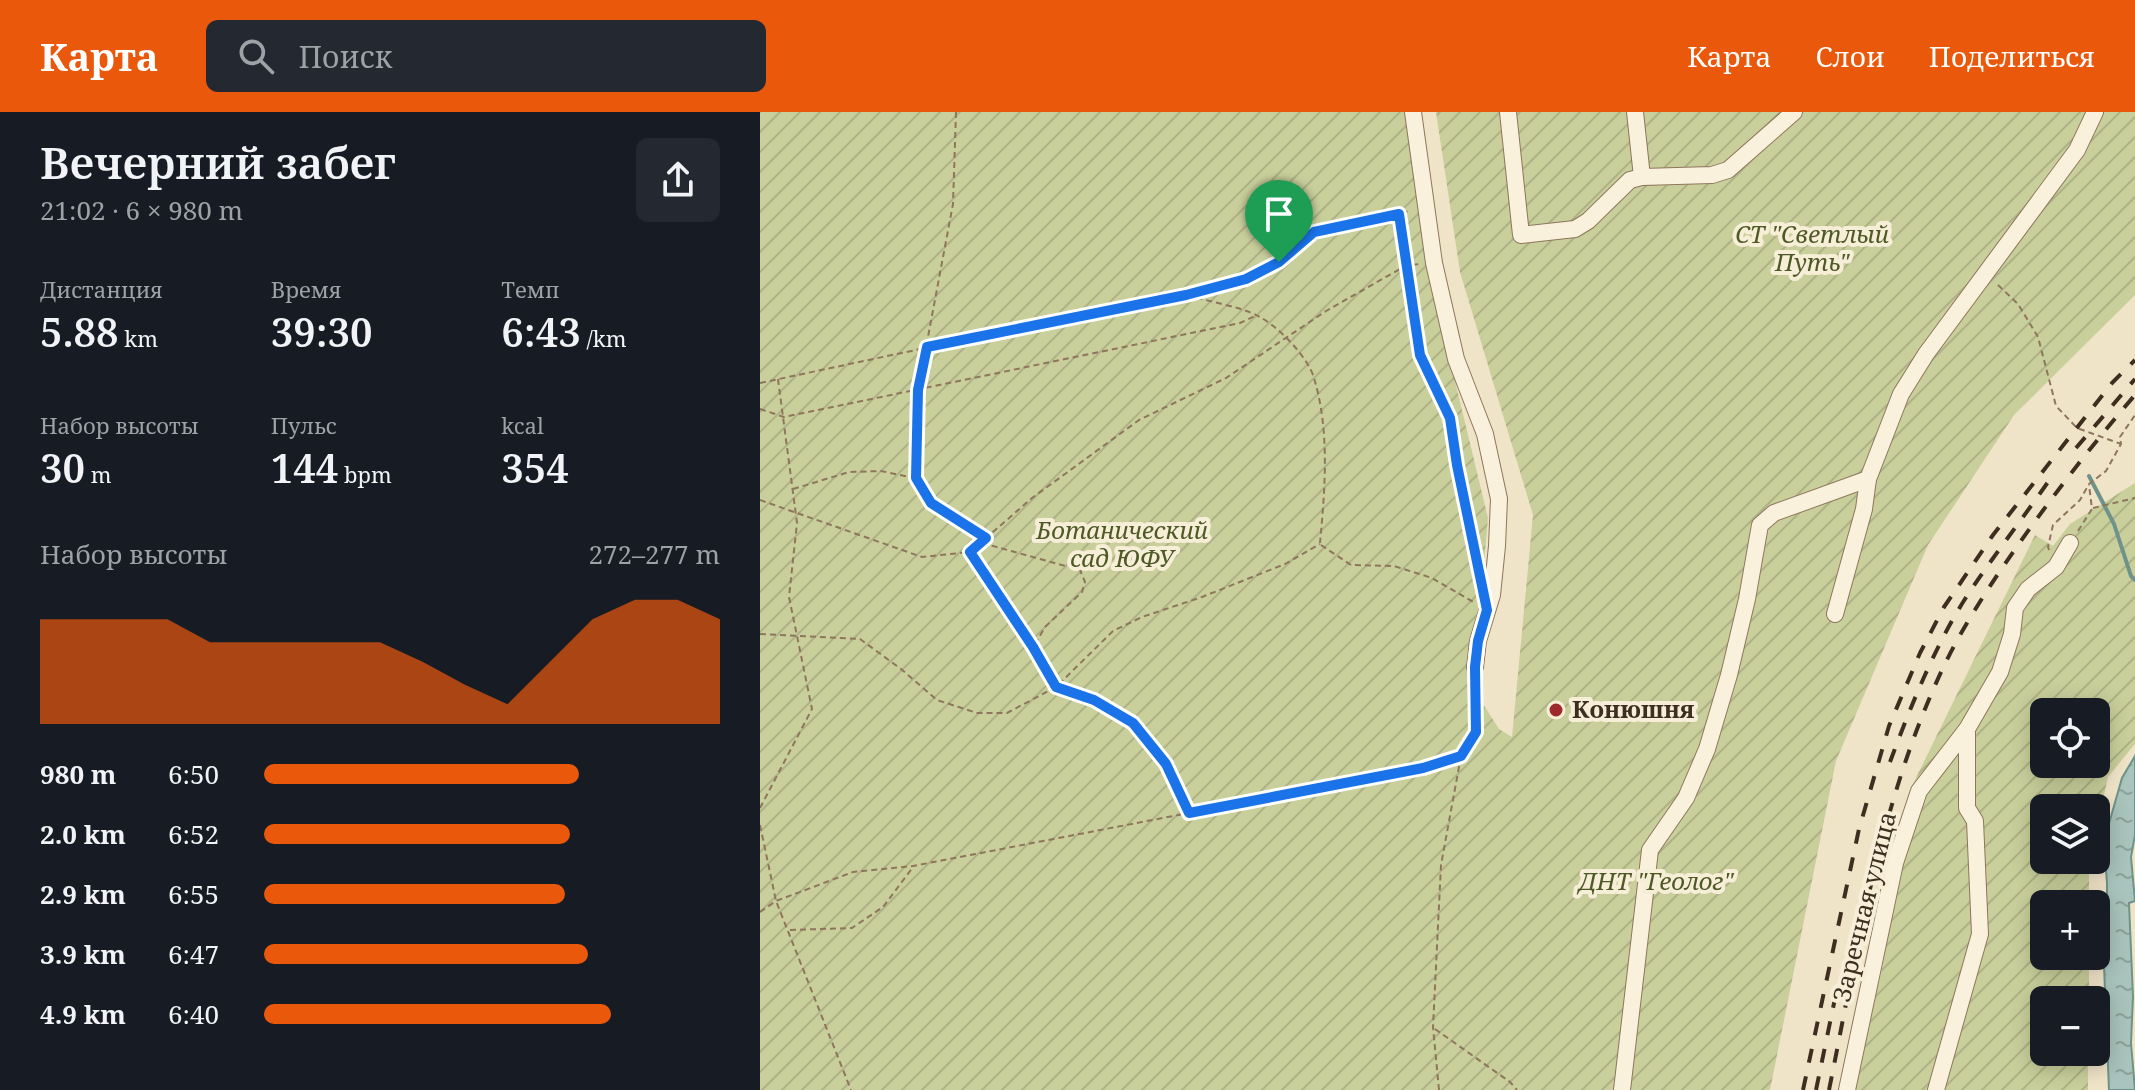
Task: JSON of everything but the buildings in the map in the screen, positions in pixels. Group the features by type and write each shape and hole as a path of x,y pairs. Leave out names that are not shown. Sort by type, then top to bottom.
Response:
{"street":[{"path":"1413,112 1434,263 1456,359 1485,434 1499,499 1492,595 1478,641 1475,667"},
{"path":"1508,112 1521,235 1575,229 1588,221 1630,180 1712,175 1728,170 1794,112"},
{"path":"1635,112 1642,177"},
{"path":"1771,112 1773,131"},
{"path":"1835,614 1864,509 1868,479 1901,394 1926,354 2077,150 2095,112"},
{"path":"1622,1090 1650,850 1686,798 1707,749 1744,612 1760,525 1774,513 1868,479"},
{"name":"Заречная улица","path":"1847,1090 1895,863 1919,791 1967,729 2000,672 2012,634 2015,608 2028,589 2057,564 2070,543"},
{"path":"1936,1090 1980,934 1975,821 1967,808 1967,729"}],"path":[{"path":"956,112 953,204 918,390 916,478 931,503 986,538"},
{"path":"760,383 1186,295 1246,279 1279,262 1314,232 1399,214 1420,355 1450,418 1481,583"},
{"path":"760,500 922,557 970,552 1032,498 1139,420 1226,378 1287,336 1407,265 1434,263"},
{"path":"1985,273 2018,304 2038,337 2056,406 2077,428 2121,444"},
{"path":"1186,295 1257,315 1287,336 1314,375 1323,427 1325,488 1320,544"},
{"path":"760,409 784,417 1240,323 1257,315"},
{"path":"760,808 812,709 789,597 797,523 778,379"},
{"path":"2057,564 2048,547 2053,525 2080,500 2089,484 2106,471 2121,444 2120,437 2135,415"},
{"path":"793,489 849,472 881,471 916,478"},
{"path":"2070,543 2092,509 2089,484"},
{"path":"2092,509 2135,498"},
{"path":"981,543 1080,570 1085,582 1082,592 1045,627 1033,647"},
{"path":"1320,544 1351,565 1394,566 1432,578 1487,610"},
{"path":"760,634 860,639 937,700 977,713 1007,713 1056,687 1113,631 1142,617 1285,564 1320,544"},
{"path":"970,552 1056,687 1094,700 1133,723 1166,764 1189,813"},
{"path":"1439,1090 1433,1027 1441,865 1461,756 1476,732 1475,667"},
{"path":"760,912 776,901 853,872 913,866 1423,768 1461,756"},
{"path":"760,825 776,901 851,1090"},
{"path":"788,930 852,928 883,907 913,866"},
{"path":"1433,1027 1517,1090"}],"green space":[{"name":"Ботанический сад ЮФУ","path":"760,112 1407,112 1430,277 1488,518 1472,703 1483,704 1499,729 1512,737 1533,515 1460,272 1436,112 2135,112 2135,295 2014,415 1928,545 1836,761 1770,1090 760,1090"},
{"path":"2135,483 2135,744 2110,775 2110,698 2030,698 2030,778 2108,778 2104,794 2030,794 2030,874 2089,874 2089,890 2030,890 2030,970 2089,970 2089,986 2030,986 2030,1066 2088,1066 2088,1090 1854,1090 1882,969 1912,786 2035,535 2053,546 2070,524"}],"water":[{"path":"2135,756 2135,835 2131,857 2135,901 2129,903 2133,997 2131,1043 2135,1090 2109,1090 2110,986 2105,986 2104,970 2110,970 2110,890 2107,890 2106,874 2110,874 2110,820 2122,778"}],"waterway":[{"path":"2089,476 2114,524 2135,580"}],"railway":[{"path":"1803,1090 1859,829 1889,726 1920,653 1944,607 1993,535 2112,383 2135,360"},
{"path":"2076,448 2135,379"},
{"path":"1829,1090 1861,929 1887,822 1921,718 1943,668 1969,620 2014,551 2135,395"},
{"path":"1890,762 1923,679 1954,618 2048,482"},
{"path":"1816,1090 1838,984"}],"place":[{"name":"Конюшня","path":"1556,710"}],"route":[{"path":"1399,214 1420,355 1450,418 1487,610 1478,641 1475,667 1476,732 1461,756 1423,768 1189,813 1166,764 1133,723 1094,700 1056,687 970,552 986,538 931,503 916,478 918,390 927,347 1186,295 1246,279 1279,262 1314,232 1399,214"}],"park label":[{"name":"СТ \"Светлый Путь\"","path":"1812,249"},
{"name":"ДНТ \"Геолог\"","path":"1656,882"}]}
